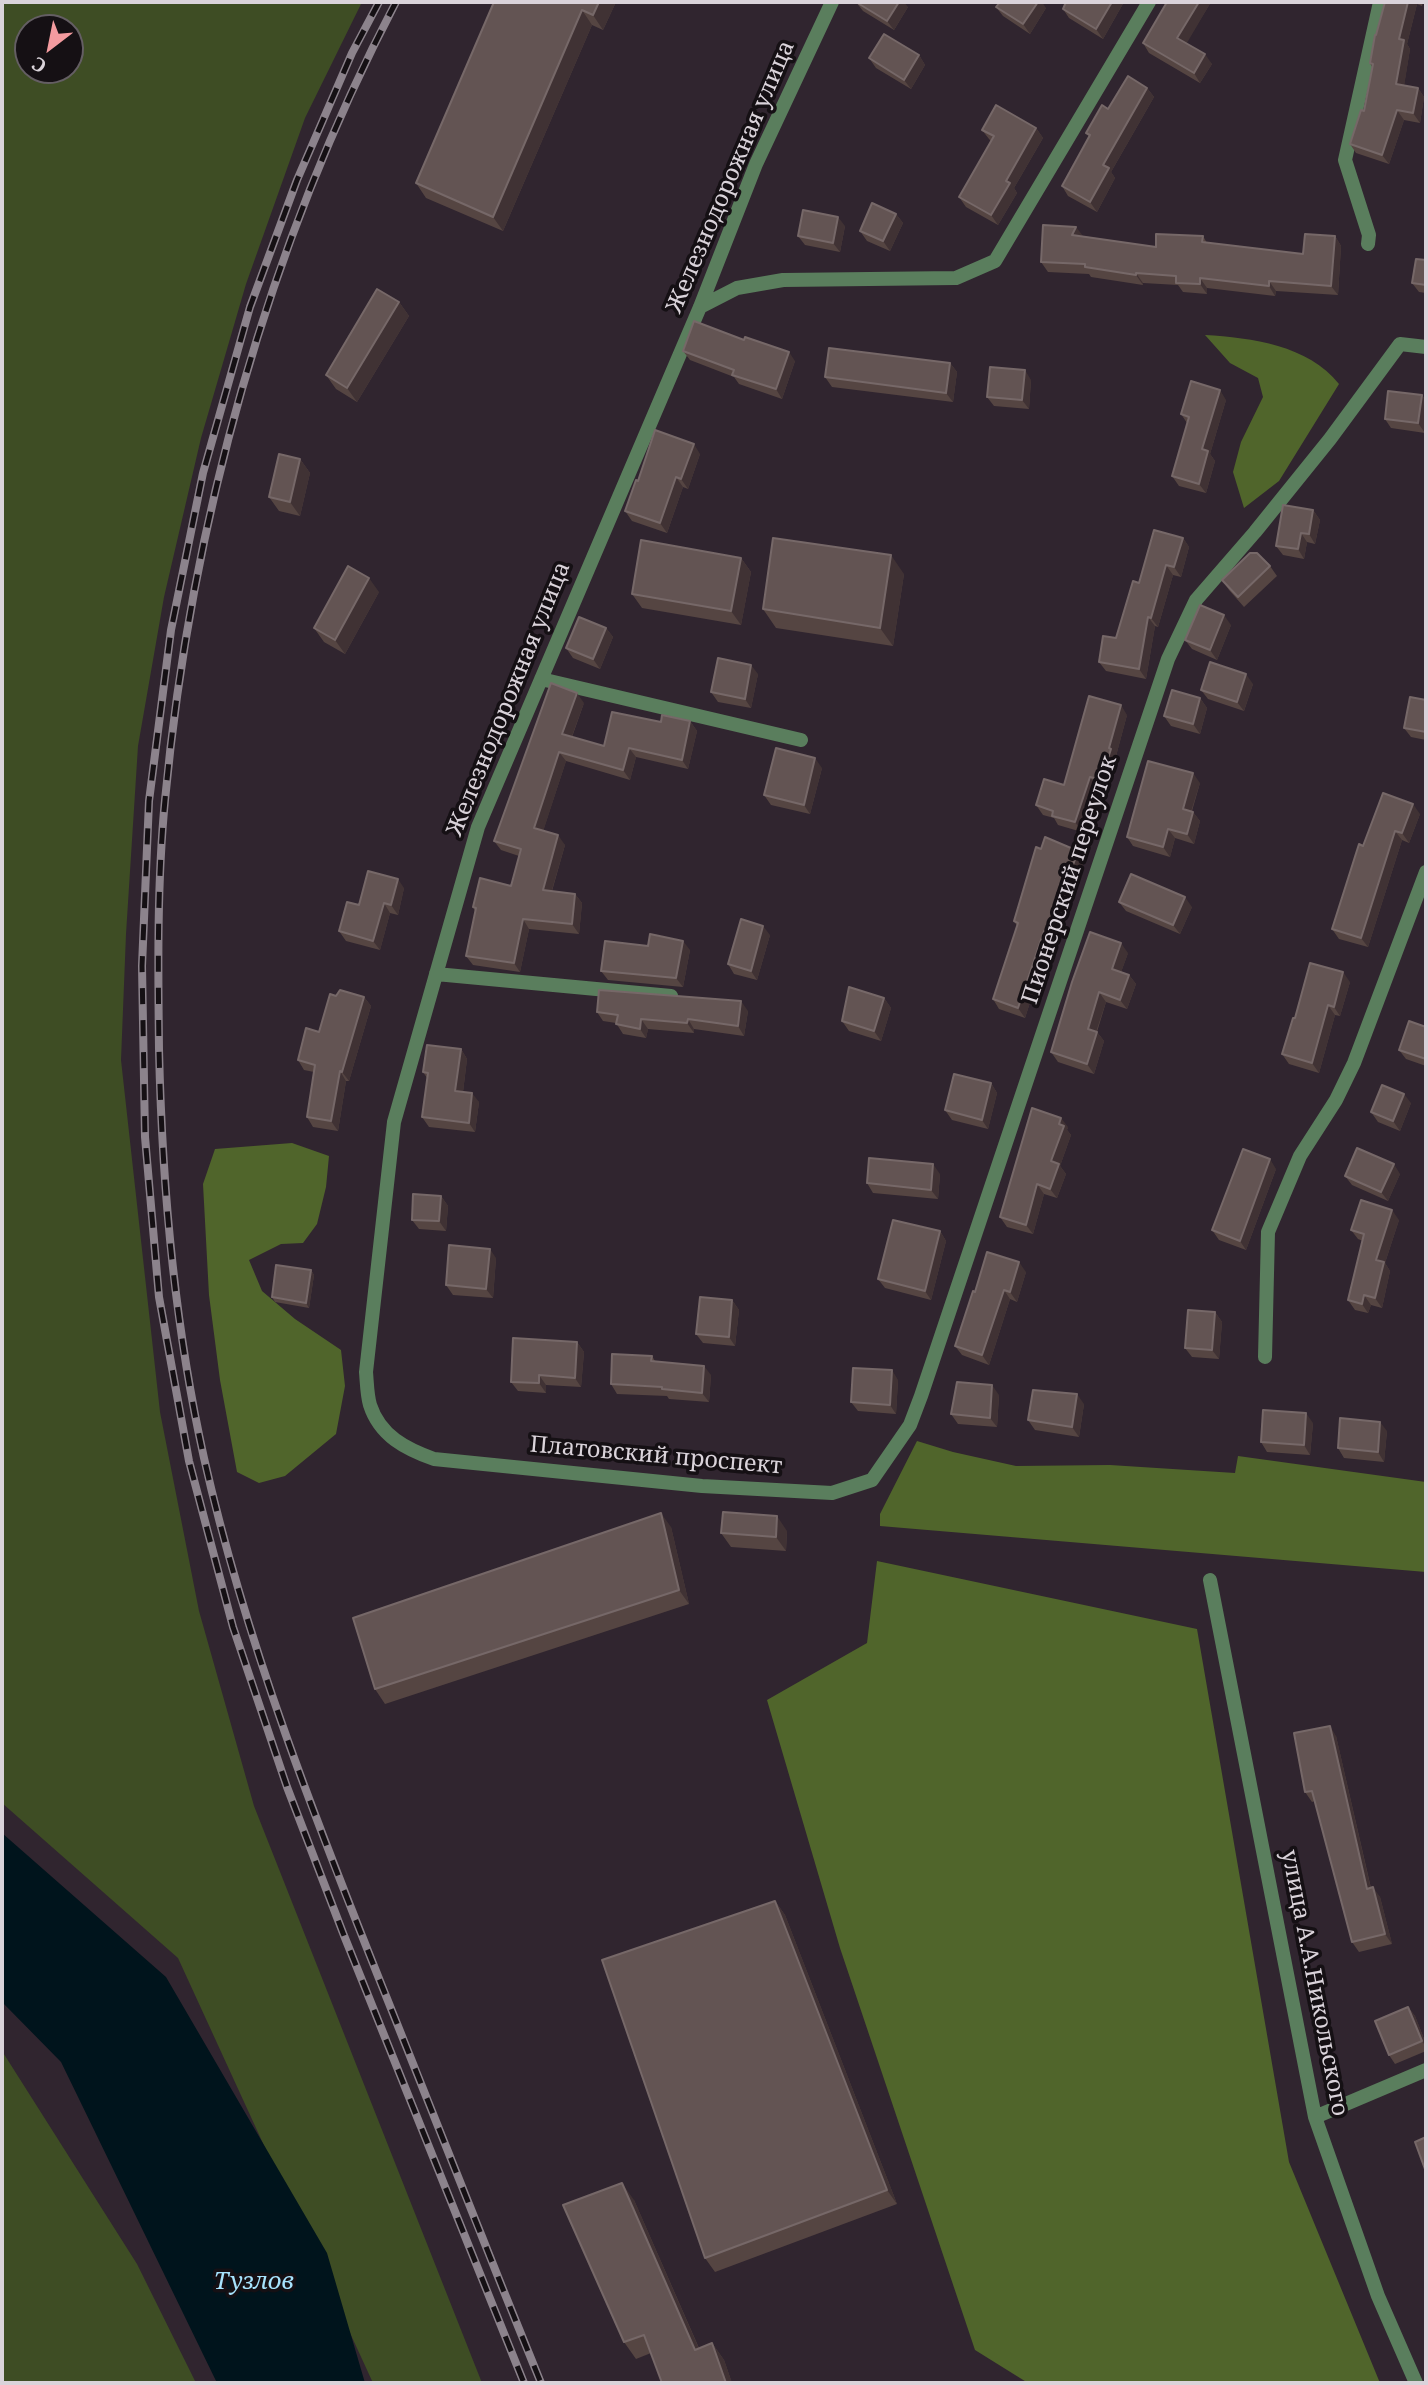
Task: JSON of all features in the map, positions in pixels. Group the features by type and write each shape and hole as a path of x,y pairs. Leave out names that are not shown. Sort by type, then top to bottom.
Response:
{"street":[{"name":"Железнодорожная улица","path":"434,1459 406,1449 383,1430 369,1405 366,1372 394,1122 478,827 700,307 755,164 832,2"},
{"path":"700,307 737,288 783,280 956,278 995,261 1149,2"},
{"path":"1368,244 1369,235 1345,160 1380,2"},
{"name":"Пионерский переулок","path":"872,1480 910,1425 921,1396 1168,659 1196,600 1289,491 1400,344 1426,347"},
{"path":"541,679 801,740"},
{"path":"1265,1357 1268,1232 1300,1156 1336,1100 1354,1063 1426,872"},
{"path":"436,974 684,997"},
{"name":"Платовский проспект","path":"434,1459 702,1486 832,1493 872,1480"},
{"name":"улица А.А.Никольского","path":"1210,1580 1315,2117 1378,2296 1416,2383"},
{"path":"1315,2117 1426,2070"}],"green space":[{"path":"2,2 362,2 305,118 246,284 201,438 164,597 138,746 121,1060 160,1412 199,1611 254,1806 482,2383 373,2383 178,1958 2,1803"},
{"path":"1205,335 1241,338 1295,352 1312,360 1339,384 1279,481 1244,508 1233,472 1241,442 1263,397 1258,378 1230,363"},
{"path":"292,1143 329,1156 326,1187 317,1224 303,1243 281,1244 249,1260 262,1291 295,1319 341,1350 345,1386 336,1434 285,1476 259,1483 237,1472 220,1380 209,1295 203,1184 215,1149"},
{"path":"917,1441 1016,1466 1110,1465 1235,1473 1238,1456 1426,1482 1426,1572 880,1526 880,1514"},
{"path":"877,1561 1197,1629 1289,2162 1380,2383 1028,2383 975,2350 840,1948 767,1700 867,1643"},
{"path":"2,2051 137,2264 196,2383 2,2383"}],"water":[{"name":"Тузлов","path":"2,1833 166,1977 327,2253 365,2383 217,2383 61,2062 2,2002"}],"building":[{"path":"494,2 599,2 593,15 582,10 493,217 416,183"},
{"path":"856,2 899,2 887,21"},
{"path":"1000,2 1038,2 1023,24 996,7"},
{"path":"1066,2 1112,2 1096,29 1063,9"},
{"path":"1167,2 1199,2 1177,38 1205,54 1194,73 1143,43"},
{"path":"1385,2 1408,2 1399,39 1404,40 1396,84 1418,88 1413,113 1397,110 1382,155 1350,144 1361,110 1364,111 1373,64 1370,63 1375,35"},
{"path":"884,34 919,55 904,80 869,58"},
{"path":"1128,76 1147,88 1103,165 1109,168 1090,202 1062,186 1090,135 1086,133 1102,105 1108,109"},
{"path":"996,105 1036,128 1006,181 1010,183 991,215 959,197 994,136 982,130"},
{"path":"872,203 896,214 883,241 860,231"},
{"path":"803,210 838,217 833,243 798,236"},
{"path":"1043,225 1076,227 1072,235 1156,247 1156,234 1203,236 1202,242 1303,254 1305,234 1335,236 1331,286 1269,281 1269,286 1200,278 1200,284 1176,283 1176,276 1136,275 1085,267 1085,264 1041,262"},
{"path":"1416,259 1426,260 1426,285 1412,283"},
{"path":"377,289 399,302 347,388 326,375"},
{"path":"694,321 744,340 745,337 789,352 776,389 732,375 734,370 683,351"},
{"path":"829,348 950,363 946,393 825,377"},
{"path":"990,367 1025,370 1022,400 987,397"},
{"path":"1191,381 1220,390 1202,449 1208,451 1199,484 1172,476 1189,417 1181,414"},
{"path":"1388,391 1422,395 1418,423 1385,419"},
{"path":"655,430 694,444 681,479 676,477 660,523 625,511"},
{"path":"279,454 300,459 290,502 269,497"},
{"path":"1283,505 1313,510 1309,534 1301,533 1298,549 1276,546"},
{"path":"1154,530 1183,538 1174,567 1166,565 1151,618 1148,617 1139,669 1099,662 1103,636 1116,638 1133,581 1139,583"},
{"path":"773,538 891,555 880,628 763,609"},
{"path":"641,540 741,558 731,611 632,594"},
{"path":"1250,553 1257,553 1270,566 1238,597 1222,580"},
{"path":"348,566 369,578 335,640 314,628"},
{"path":"1200,605 1224,615 1210,650 1185,640"},
{"path":"579,617 606,628 593,659 566,648"},
{"path":"718,658 751,665 745,699 711,692"},
{"path":"1210,662 1246,674 1237,702 1201,690"},
{"path":"551,683 577,693 562,734 604,746 612,712 661,722 662,715 690,721 682,760 629,748 623,770 559,752 534,828 558,835 543,890 575,894 572,924 523,919 514,963 466,956 480,878 511,886 521,849 494,841"},
{"path":"1172,690 1200,698 1193,724 1164,716"},
{"path":"1089,696 1121,705 1101,780 1090,777 1075,822 1052,816 1053,811 1036,805 1044,779 1064,785"},
{"path":"1410,697 1426,700 1426,732 1404,728"},
{"path":"776,748 815,758 804,805 764,795"},
{"path":"1148,761 1193,773 1183,809 1193,812 1187,834 1168,829 1163,847 1127,837"},
{"path":"1383,793 1413,804 1402,833 1395,831 1361,938 1332,929 1359,844 1363,846"},
{"path":"1045,837 1078,851 1049,932 1044,931 1018,1008 993,999 1018,923 1014,921 1036,847 1041,849"},
{"path":"368,871 398,879 391,905 384,903 373,941 339,931 347,902 359,905"},
{"path":"1131,874 1185,897 1173,925 1119,902"},
{"path":"741,919 763,926 751,971 728,964"},
{"path":"1090,932 1121,943 1112,969 1129,975 1120,1000 1099,992 1088,1029 1097,1032 1087,1064 1051,1052"},
{"path":"650,934 683,941 676,978 601,971 605,941 648,946"},
{"path":"1310,963 1343,972 1334,1007 1328,1005 1312,1063 1282,1054"},
{"path":"849,987 884,998 874,1031 842,1021"},
{"path":"340,990 364,997 342,1072 340,1071 331,1121 307,1117 315,1065 298,1060 306,1028 319,1032 330,994 336,996"},
{"path":"599,990 741,1001 738,1026 688,1019 687,1023 641,1019 640,1029 616,1024 618,1015 597,1012"},
{"path":"1409,1021 1426,1027 1426,1059 1399,1050"},
{"path":"427,1045 461,1049 455,1091 472,1093 469,1123 422,1117 428,1073 423,1072"},
{"path":"954,1074 991,1083 982,1120 945,1110"},
{"path":"1382,1085 1404,1094 1393,1121 1371,1112"},
{"path":"1032,1108 1061,1118 1059,1124 1064,1126 1051,1161 1059,1164 1050,1189 1037,1184 1026,1225 1000,1217"},
{"path":"1357,1148 1394,1164 1381,1192 1345,1176"},
{"path":"1243,1149 1270,1159 1240,1241 1212,1230"},
{"path":"869,1158 933,1164 931,1190 867,1183"},
{"path":"413,1194 441,1196 439,1221 412,1220"},
{"path":"1361,1200 1392,1210 1376,1260 1384,1262 1375,1298 1364,1295 1362,1304 1348,1300 1364,1234 1351,1230"},
{"path":"893,1220 940,1231 925,1291 878,1279"},
{"path":"449,1245 490,1249 486,1289 446,1285"},
{"path":"987,1252 1019,1262 1010,1292 1004,1290 982,1355 955,1346"},
{"path":"276,1265 311,1270 306,1303 272,1297"},
{"path":"700,1297 732,1300 729,1337 696,1334"},
{"path":"1188,1310 1215,1312 1212,1350 1185,1348"},
{"path":"513,1338 577,1342 575,1378 539,1375 539,1383 511,1382"},
{"path":"612,1354 652,1356 651,1361 704,1366 702,1393 611,1384"},
{"path":"853,1368 892,1370 890,1405 851,1402"},
{"path":"957,1382 992,1385 990,1418 951,1414"},
{"path":"1033,1390 1077,1394 1072,1427 1028,1420"},
{"path":"1263,1410 1306,1413 1304,1445 1261,1442"},
{"path":"1340,1418 1380,1422 1378,1452 1338,1448"},
{"path":"723,1512 777,1516 776,1537 721,1533"},
{"path":"661,1513 679,1590 375,1689 353,1618"},
{"path":"1330,1726 1367,1889 1373,1887 1385,1934 1352,1942 1312,1791 1305,1792 1294,1733"},
{"path":"775,1901 887,2190 705,2258 602,1960"},
{"path":"1408,2007 1422,2041 1389,2055 1375,2021"},
{"path":"1426,2137 1426,2172 1415,2142"},
{"path":"622,2183 695,2350 712,2343 726,2383 662,2383 644,2335 624,2342 563,2205"}],"railway":[{"path":"379,2 352,53 297,180 250,307 203,473 171,630 149,801 142,966 145,1137 159,1297 189,1461 233,1627 287,1787 343,1933 524,2383"},
{"path":"396,2 350,96 309,192 273,290 242,389 194,593 177,696 161,862 159,1018 163,1152 171,1254 185,1356 204,1458 240,1596 285,1733 335,1868 541,2383"}]}
